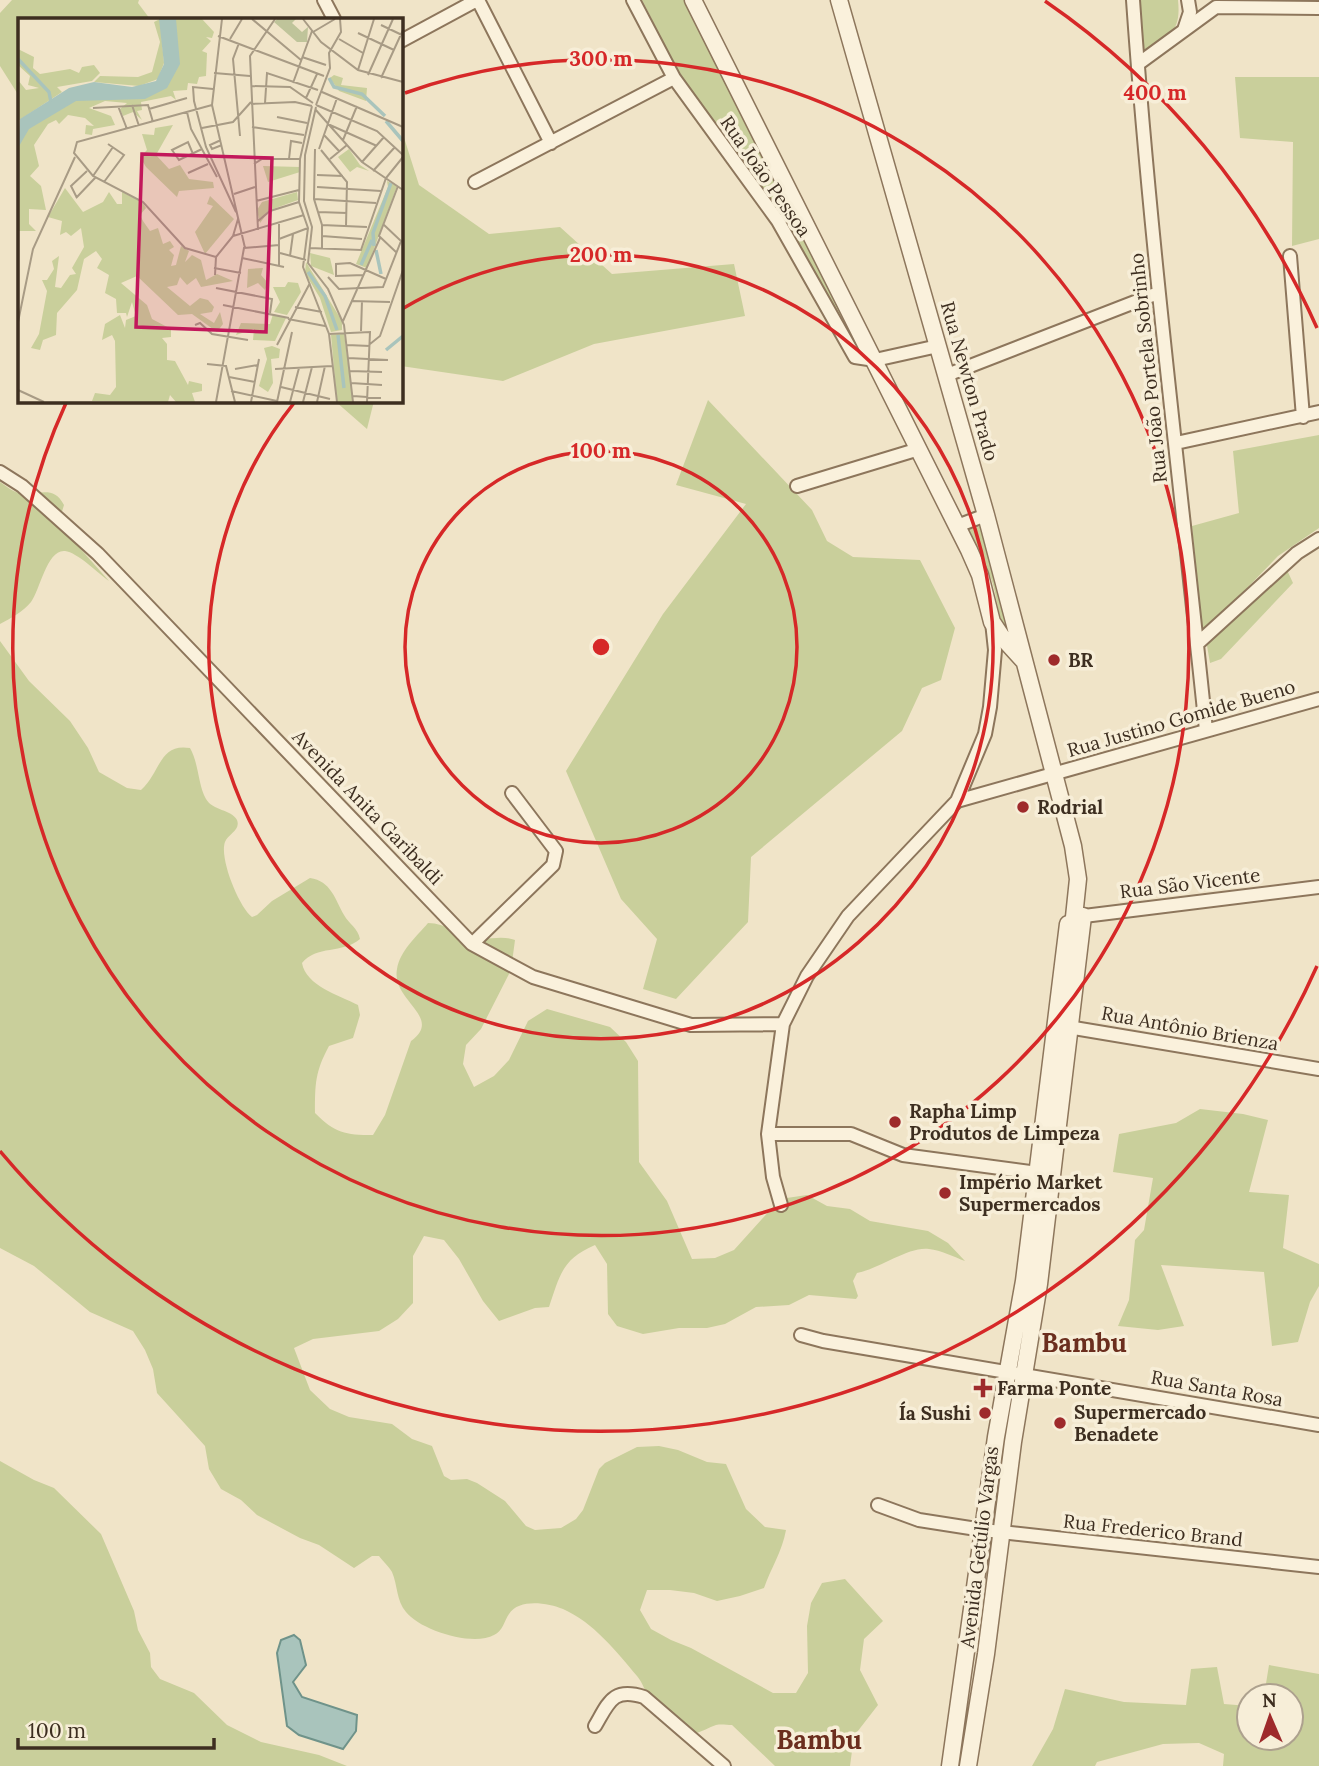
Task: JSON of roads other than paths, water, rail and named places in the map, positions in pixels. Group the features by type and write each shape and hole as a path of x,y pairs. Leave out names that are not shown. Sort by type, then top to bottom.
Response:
{"street":[{"path":"324,0 333,18"},
{"path":"402,40 477,0 551,142"},
{"name":"Rua João Pessoa","path":"633,0 674,79 778,221 855,357 875,360"},
{"path":"693,0 980,575 992,622 995,650 990,707 981,745 957,801 848,916 807,976 783,1024 768,1135 768,1153 781,1205"},
{"name":"Rua Newton Prado","path":"839,0 947,375 1055,775"},
{"name":"Rua João Portela Sobrinho","path":"1133,0 1158,293 1206,730"},
{"path":"1184,30 1189,12 1188,0"},
{"path":"1138,64 1184,30 1212,4 1319,8"},
{"path":"475,182 674,79"},
{"path":"1290,256 1303,416"},
{"path":"947,375 1158,293"},
{"path":"875,360 938,346"},
{"path":"1176,443 1319,412"},
{"path":"797,486 919,449"},
{"name":"Avenida Anita Garibaldi","path":"0,472 22,486 97,554 472,944 533,977 691,1025 783,1024"},
{"path":"957,526 986,515"},
{"path":"1197,644 1297,553 1319,539"},
{"path":"992,622 1024,662"},
{"name":"Rua Justino Gomide Bueno","path":"957,801 1319,699"},
{"name":"Avenida Getúlio Vargas","path":"968,1766 1002,1532 1013,1442 1017,1372 1045,1173 1075,919 1078,878 1055,775"},
{"path":"472,944 553,865 555,851 512,793"},
{"name":"Rua São Vicente","path":"1075,919 1319,887"},
{"name":"Rua Antônio Brienza","path":"1063,1026 1319,1069"},
{"path":"768,1135 851,1134 903,1155 1045,1173"},
{"name":"Rua Santa Rosa","path":"801,1335 823,1341 1017,1372 1319,1426"},
{"name":"Avenida Getúlio Vargas","path":"950,1766 996,1437 1017,1372"},
{"name":"Rua Frederico Brand","path":"878,1505 919,1520 983,1530 1319,1567"},
{"path":"595,1726 611,1699 620,1693 637,1694 644,1697 724,1766"},
{"path":"959,1705 977,1707"}],"water":[{"path":"294,1635 300,1640 306,1665 293,1682 302,1697 357,1715 356,1731 343,1749 299,1735 287,1726 277,1653 281,1640"}],"place":[{"name":"BR","path":"1054,660"},
{"name":"Rodrial","path":"1023,807"},
{"name":"Rapha Limp Produtos de Limpeza","path":"895,1122"},
{"name":"Império Market Supermercados","path":"945,1193"},
{"name":"Farma Ponte","path":"983,1388"},
{"name":"Ía Sushi","path":"985,1413"},
{"name":"Supermercado Benadete","path":"1060,1423"}],"district":[{"name":"Bambu","path":"1084,1343"},
{"name":"Bambu","path":"819,1740"}]}
